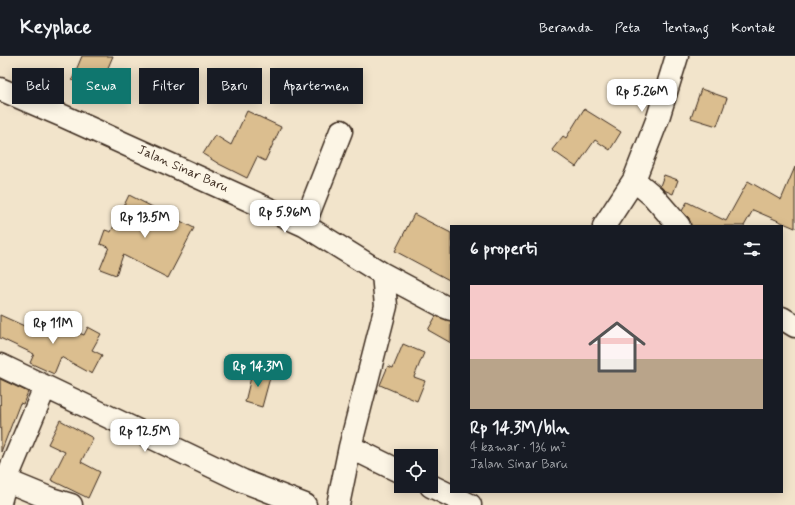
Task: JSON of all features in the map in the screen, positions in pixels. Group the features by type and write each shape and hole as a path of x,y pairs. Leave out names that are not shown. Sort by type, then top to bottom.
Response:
{"street":[{"path":"605,225 634,180 658,118 677,56"},
{"name":"Jalan Sinar Baru","path":"0,89 304,224 383,274 450,309"},
{"path":"304,224 341,131"},
{"path":"634,180 653,196 678,225"},
{"path":"338,505 350,447 386,306 383,274"},
{"path":"783,319 795,326"},
{"path":"0,365 243,481 305,505"},
{"path":"0,502 3,479 45,387"},
{"path":"350,447 394,469"},
{"path":"3,479 51,499 72,505"},
{"path":"438,489 470,505"}],"building":[{"path":"82,56 113,56 108,68 77,68"},
{"path":"701,89 727,98 717,126 691,118"},
{"path":"584,109 621,132 610,150 595,140 576,167 552,150 563,136 566,138"},
{"path":"247,111 281,127 265,161 257,157 247,178 203,154 215,135 231,145"},
{"path":"795,167 795,228 753,210 745,225 691,225 689,218 682,211 687,202 726,221 748,181 781,200"},
{"path":"664,175 678,180 673,194 664,190 660,186"},
{"path":"129,195 194,228 168,278 123,255 116,275 100,269 109,247 100,244 105,230 111,232"},
{"path":"414,214 450,232 450,280 395,251"},
{"path":"0,315 42,334 48,321 84,335 88,327 101,334 92,350 102,355 92,374 61,357 54,374 30,363 34,354 0,338"},
{"path":"436,316 450,321 450,342 428,330"},
{"path":"403,344 424,353 414,377 425,381 417,401 380,385 388,366 393,368"},
{"path":"253,369 271,374 262,407 245,402"},
{"path":"0,379 28,392 23,404 20,403 1,452"},
{"path":"60,420 93,438 81,462 100,472 88,498 51,480 65,452 48,444"}]}
